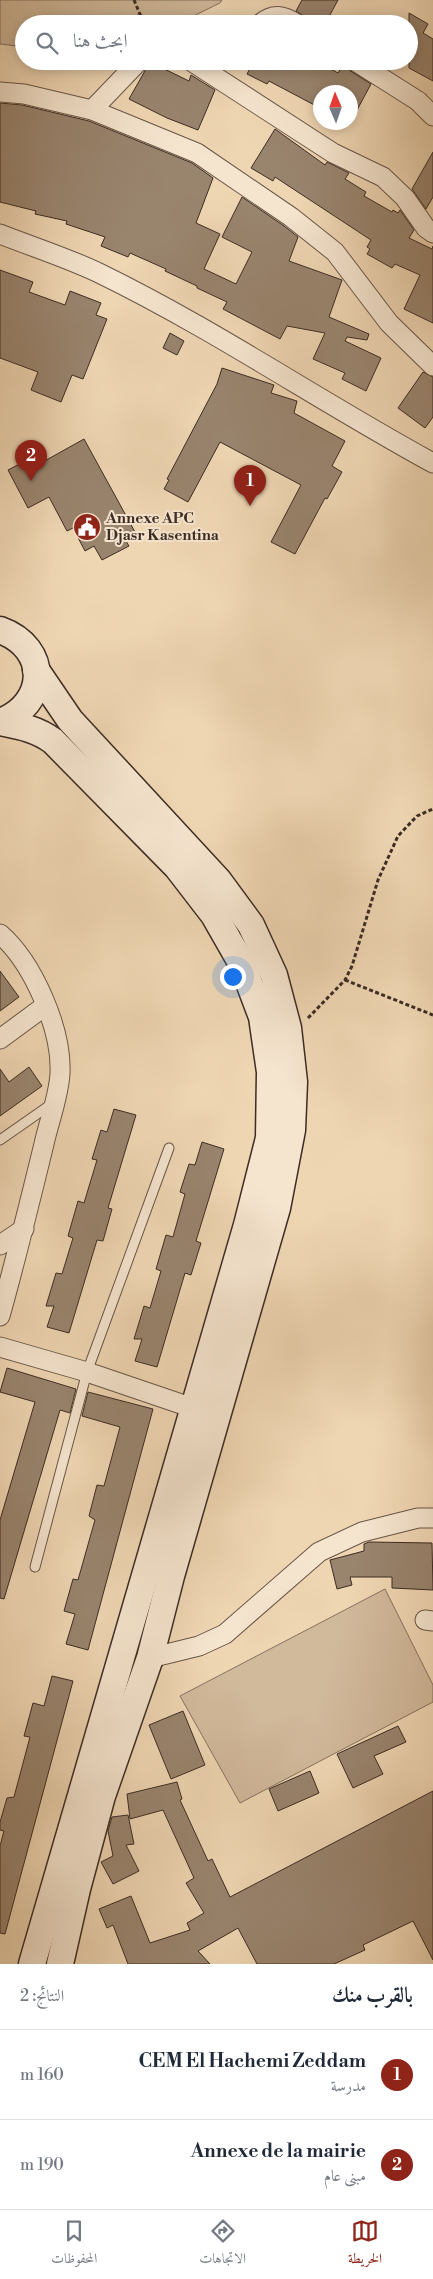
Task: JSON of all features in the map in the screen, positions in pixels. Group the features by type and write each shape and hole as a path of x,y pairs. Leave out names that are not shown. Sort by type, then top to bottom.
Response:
{"main road":[{"path":"0,630 12,634 24,644 32,656 36,670 36,688 29,703 16,716 0,722"},
{"path":"36,670 70,720 218,880 251,925 274,975 289,1037 294,1082 292,1130 277,1208 171,1576 153,1647 102,1796 77,1889 60,1964"},
{"path":"0,722 36,731 53,741 177,867 214,915 242,964 262,1016 270,1072 269,1138 247,1225 32,1964"},
{"path":"126,1639 132,1657 153,1647"}],"street":[{"path":"92,110 130,70"},
{"path":"213,70 333,153 383,177 405,198 426,228 433,233"},
{"path":"369,70 418,101 433,116"},
{"path":"0,92 24,94 92,110 197,153 291,217 335,252 389,323 433,366"},
{"path":"0,234 97,272 138,292 433,463"},
{"path":"0,934 29,970 45,1006 57,1042 60,1073 24,1229 0,1316"},
{"path":"0,1039 45,1006"},
{"path":"0,1245 24,1229"},
{"path":"0,1347 88,1372 194,1408"},
{"path":"153,1647 200,1646 225,1634 319,1552 362,1532 418,1518 433,1518"}],"lane":[{"path":"0,1140 54,1102"},
{"path":"35,1567 88,1372 169,1148"}],"path":[{"path":"134,0 140,15"},
{"path":"289,1037 345,980 352,966 378,880 398,836 417,816 433,809"},
{"path":"345,980 433,1015"}],"shaded area":[{"path":"0,0 222,0 220,3 195,15 142,15 139,13 137,15 15,15 15,46 0,44"},
{"path":"385,1589 433,1685 433,1702 240,1803 180,1696"}],"building":[{"path":"302,0 338,0 330,15 302,15 296,11"},
{"path":"418,18 428,24 423,33 433,39 433,81 413,70 418,70"},
{"path":"145,70 166,70 189,81 191,75 215,90 198,130 167,118 129,99"},
{"path":"249,70 332,70 338,73 340,70 349,70 371,84 358,108 358,85 313,85 313,104 269,81 267,84 247,74"},
{"path":"0,103 22,105 89,121 192,163 213,178 196,223 220,234 204,269 236,284 252,252 222,237 242,197 298,237 289,261 342,280 329,317 369,334 367,340 347,337 345,341 381,358 366,391 342,379 345,373 313,359 325,333 287,326 280,339 223,309 227,302 165,271 166,269 130,253 128,257 101,246 105,237 66,224 67,221 35,214 36,211 0,202"},
{"path":"275,129 325,165 327,162 349,173 345,179 366,192 364,196 392,212 393,210 398,213 400,210 414,230 409,238 432,249 433,246 433,323 404,309 420,275 395,264 392,268 367,254 370,249 367,247 371,240 275,177 273,181 251,168"},
{"path":"433,152 433,197 426,209 412,189"},
{"path":"0,270 33,282 29,292 65,305 70,291 101,303 96,315 107,319 83,379 72,375 61,402 31,390 38,372 0,358"},
{"path":"170,333 184,341 177,355 163,348"},
{"path":"222,368 274,385 271,393 297,401 294,413 345,441 332,466 342,472 327,499 325,498 295,554 271,542 301,485 220,442 188,502 164,489 169,480 167,479 217,384"},
{"path":"423,372 433,377 433,417 425,428 398,408"},
{"path":"84,439 135,532 124,538 129,546 102,560 94,546 85,551 73,528 67,531 49,497 28,508 8,470 27,460 32,468"},
{"path":"0,971 19,997 0,1011"},
{"path":"29,1067 42,1086 0,1116 0,1069 9,1082"},
{"path":"114,1109 136,1115 108,1208 112,1209 103,1241 97,1240 69,1333 47,1327 54,1306 46,1306 56,1273 62,1274 73,1238 68,1236 78,1201 84,1203 97,1160 92,1159 101,1130 107,1132"},
{"path":"202,1142 224,1149 196,1241 201,1243 191,1275 185,1273 157,1367 135,1361 142,1339 134,1339 144,1306 150,1308 161,1271 156,1269 166,1235 173,1237 185,1194 180,1192 189,1164 195,1165"},
{"path":"7,1368 76,1389 70,1413 60,1410 4,1599 0,1598 0,1520 35,1402 0,1392"},
{"path":"88,1392 153,1409 88,1650 66,1644 75,1614 64,1611 73,1579 78,1580 95,1520 89,1516 97,1485 104,1486 120,1427 82,1416"},
{"path":"369,1542 432,1543 433,1590 392,1588 392,1577 350,1577 352,1585 337,1589 330,1560 364,1551 364,1544"},
{"path":"52,1676 73,1681 5,1934 0,1933 0,1846 4,1831 0,1830 0,1822 7,1798 14,1797 30,1737 24,1736 33,1703 44,1706"},
{"path":"183,1711 205,1765 171,1779 149,1725"},
{"path":"398,1726 406,1742 374,1756 383,1774 353,1788 337,1754"},
{"path":"310,1771 319,1793 278,1811 269,1789"},
{"path":"177,1782 182,1799 180,1800 208,1861 212,1859 230,1897 433,1791 433,1960 413,1921 363,1945 365,1950 334,1964 257,1964 238,1928 198,1951 210,1964 128,1964 113,1925 107,1928 99,1909 131,1896 150,1943 190,1930 187,1923 204,1913 186,1883 194,1878 163,1810 130,1819 127,1794"},
{"path":"128,1815 134,1844 126,1845 139,1871 113,1884 101,1862 113,1856 108,1831 112,1817"}],"place":[{"name":"Annexe de la mairie","path":"31,481"},
{"name":"CEM El Hachemi Zeddam","path":"250,506"},
{"name":"Annexe APC Djasr Kasentina","path":"87,527"}]}
